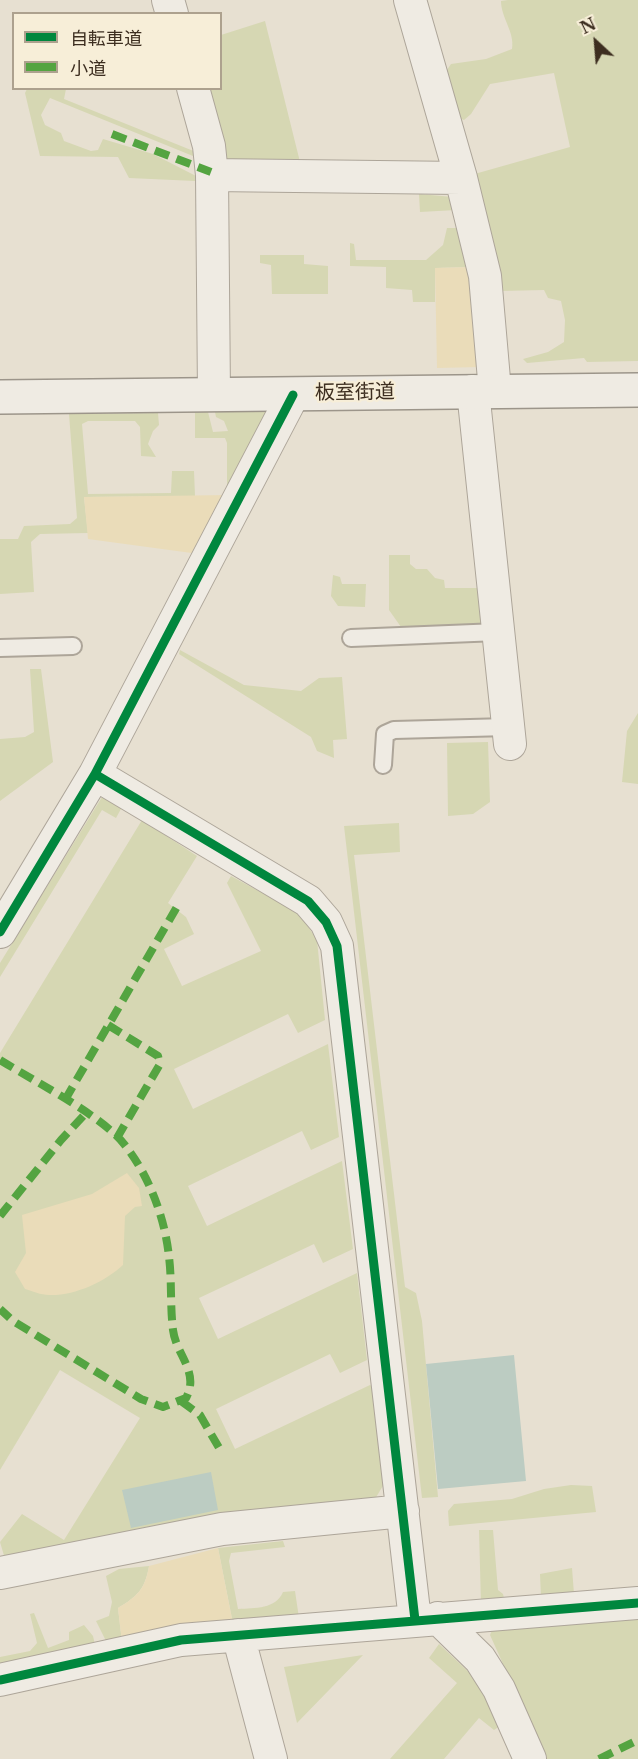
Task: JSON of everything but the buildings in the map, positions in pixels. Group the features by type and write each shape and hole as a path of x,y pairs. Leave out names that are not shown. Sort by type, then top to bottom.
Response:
{"main road":[{"name":"板室街道","path":"0,397 638,390"}],"street":[{"path":"410,0 461,178 485,276 484,391 498,632 509,735"},
{"path":"194,90 209,146 212,175 214,395"},
{"path":"212,175 461,178"},
{"path":"0,932 95,774 293,394"},
{"path":"95,774 308,901 326,922 337,946 403,1511 427,1619 480,1659 499,1689 531,1759"},
{"path":"0,1573 222,1529 403,1511"},
{"path":"0,1680 182,1641 638,1603"},
{"path":"238,1635 271,1759"}],"lane":[{"path":"351,638 498,632"},
{"path":"0,648 73,646"},
{"path":"383,765 385,734 394,730 509,735"}],"green space":[{"path":"638,0 638,361 587,362 584,358 527,363 523,359 548,352 564,342 565,320 561,301 548,298 544,290 500,291 471,175 570,147 554,73 490,84 471,114 464,120 459,118 444,74 451,64 486,59 512,49 512,37 501,1"},
{"path":"265,21 300,162 222,163 203,90 222,90 222,35"},
{"path":"26,90 66,90 64,99 196,152 193,156 50,98 41,115 45,125 61,133 64,141 91,151 98,150 103,139 153,154 196,176 195,181 129,178 118,157 40,156 25,93"},
{"path":"419,194 453,197 456,210 420,212"},
{"path":"447,228 462,228 473,267 435,268 435,302 413,302 412,290 386,288 386,267 350,266 350,243 354,244 356,260 426,260 443,245"},
{"path":"260,255 304,255 304,264 328,266 328,294 272,294 271,265 260,263"},
{"path":"267,411 227,493 227,443 225,438 195,438 195,412 208,412 213,432 228,431 224,421 216,417 215,412"},
{"path":"158,413 159,425 153,431 148,444 156,457 141,456 140,427 135,421 88,421 82,424 88,494 171,493 172,471 194,471 195,496 84,497 88,533 40,534 31,542 34,592 0,594 0,539 18,539 24,526 70,524 77,518 69,414"},
{"path":"389,555 410,555 410,564 416,569 427,569 435,578 444,580 445,588 482,588 483,625 401,627 389,610"},
{"path":"333,575 340,577 342,584 366,584 365,607 338,606 331,596"},
{"path":"180,650 244,685 301,691 319,678 342,677 347,739 333,740 334,758 317,751 311,737 179,654"},
{"path":"30,669 41,669 53,762 0,801 0,739 25,737 34,732"},
{"path":"638,713 638,784 622,782 627,731"},
{"path":"488,742 490,802 473,814 448,816 447,743"},
{"path":"102,797 122,807 116,818 102,810 0,977 0,963"},
{"path":"142,820 197,856 168,903 186,917 194,934 164,949 182,986 261,951 227,883 231,876 299,913 317,940 325,1020 298,1033 288,1014 174,1069 193,1109 328,1044 339,1137 311,1150 302,1131 188,1186 207,1226 342,1161 353,1249 323,1263 314,1244 199,1298 218,1339 357,1273 367,1360 340,1373 330,1354 216,1409 235,1449 370,1385 374,1388 384,1484 375,1499 232,1512 5,1559 0,1542 22,1514 64,1540 140,1418 60,1370 0,1470 0,1053"},
{"path":"399,823 400,852 354,855 405,1287 416,1293 422,1321 438,1497 422,1498 344,826"},
{"path":"571,1485 592,1486 596,1512 449,1526 448,1511 454,1504 512,1499 544,1489"},
{"path":"479,1530 493,1530 498,1590 503,1594 505,1602 481,1604"},
{"path":"283,1541 285,1547 231,1553 229,1561 238,1609 270,1605 280,1598 283,1592 295,1591 299,1618 233,1624 218,1548"},
{"path":"149,1566 143,1586 131,1600 118,1608 122,1642 108,1645 96,1621 109,1616 112,1602 106,1576 119,1569"},
{"path":"572,1568 574,1594 541,1597 540,1574"},
{"path":"638,1611 638,1759 546,1759 490,1635 495,1623"},
{"path":"34,1613 48,1648 69,1640 69,1632 84,1625 93,1636 96,1649 0,1671 0,1657 30,1651 37,1643 30,1614"},
{"path":"439,1644 474,1677 500,1726 494,1730 479,1718 444,1759 390,1759 457,1683 429,1658"},
{"path":"363,1655 297,1723 284,1667"}],"sand":[{"path":"473,267 480,367 437,368 435,268"},
{"path":"229,495 199,554 88,539 84,497"},
{"path":"127,1173 139,1188 142,1206 135,1207 125,1216 123,1265 89,1287 69,1293 46,1295 25,1289 15,1272 26,1253 22,1215 92,1194"},
{"path":"218,1548 233,1624 122,1642 118,1608 140,1591 149,1566"}],"shaded area":[{"path":"514,1355 526,1481 438,1489 426,1364"},
{"path":"211,1472 218,1510 131,1528 122,1490"}],"marked path":[{"path":"112,134 211,172"},
{"path":"65,1100 178,905"},
{"path":"108,1025 158,1056 160,1064 117,1138"},
{"path":"0,1060 100,1122 124,1144 141,1169 160,1212 167,1242 173,1330 190,1380 190,1389 186,1398 163,1407 141,1399 13,1321 0,1309"},
{"path":"0,1216 61,1140 86,1113"},
{"path":"181,1401 200,1415 222,1453"},
{"path":"599,1759 638,1740"}],"cycle path":[{"path":"0,932 95,774 293,395"},
{"path":"95,774 308,901 326,922 337,946 415,1620"},
{"path":"0,1680 181,1640 638,1603"}]}
